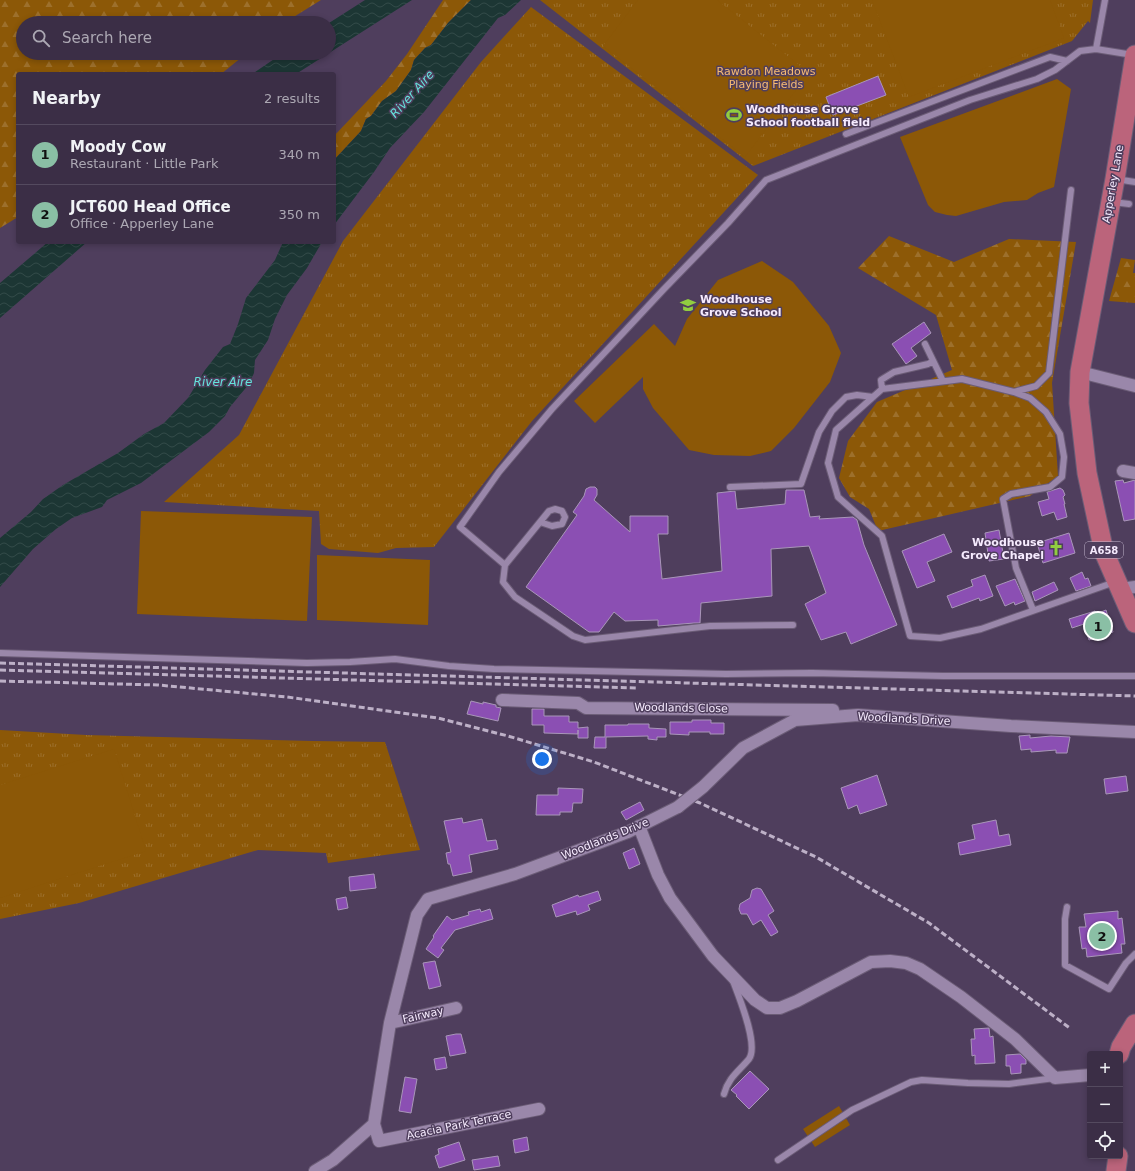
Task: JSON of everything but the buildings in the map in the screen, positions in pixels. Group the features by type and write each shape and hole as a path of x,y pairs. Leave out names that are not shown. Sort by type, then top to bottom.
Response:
{"highway":[{"name":"Apperley Lane","path":"1080,372 1095,282 1115,179 1135,55"},
{"name":"A658","path":"1080,372 1079,403 1087,473 1104,552 1124,586 1135,623"},
{"path":"1120,1051 1135,1024"},
{"path":"1116,1171 1118,1159"}],"street":[{"path":"1080,372 1135,386"},
{"name":"Woodlands Close","path":"502,700 578,703 586,708 855,711 858,715"},
{"name":"Woodlands Drive","path":"374,1124 390,1023 417,915 428,899 515,874 628,832 678,807 702,787 742,748 795,720 858,715 1011,726 1135,732"},
{"path":"639,826 658,875 670,898 713,956 755,1000 767,1008 780,1008 797,1001 871,962 906,962 920,969 961,997 1015,1039 1055,1078 1087,1074"},
{"name":"Fairway","path":"390,1023 456,1008"},
{"name":"Acacia Park Terrace","path":"374,1124 379,1141 539,1109"},
{"path":"315,1171 333,1160 374,1124"}],"lane":[{"path":"1096,49 1105,0"},
{"path":"505,565 460,527 499,472 552,409 728,223 766,180 970,100 1036,79 1055,70 1080,51 1096,49 1135,55"},
{"path":"846,134 1050,57 1067,61"},
{"path":"1115,179 1135,182"},
{"path":"1014,392 1036,386 1048,373 1071,190"},
{"path":"1110,202 1129,204"},
{"path":"925,344 943,381"},
{"path":"882,389 881,380 894,372 928,364 933,361"},
{"path":"1033,610 1016,568 1003,500 1011,494 1050,487 1062,477 1064,457 1060,434 1046,412 1030,398 1014,392 962,379 882,389 836,430 828,463 838,497 882,536 910,636 940,638 981,629 1033,610 1124,586"},
{"path":"730,487 801,484 819,432 832,411 846,397 857,395 873,397"},
{"path":"540,522 505,565 503,582 515,597 572,636 585,640 710,626 793,625"},
{"path":"0,653 306,663 395,659 449,666 526,670 726,674 812,673 943,676 1135,676"},
{"path":"1068,907 1065,919 1065,965 1109,989 1126,963 1135,954"},
{"path":"724,1094 726,1086 731,1078 750,1057 752,1048 749,1025 730,974"},
{"path":"778,1160 852,1110 910,1082 922,1080 1009,1084 1055,1078"}],"green space":[{"path":"0,0 321,0 295,16 16,16 16,60 238,60 223,72 16,72 16,218 0,228"},
{"path":"443,0 471,0 448,23 431,45 425,48 414,60 411,70 396,91 382,101 371,116 366,119 361,131 336,158 336,134 386,81 407,54"},
{"name":"Rawdon Meadows Playing Fields","path":"540,0 1093,0 1090,23 1088,21 1072,41 753,166"},
{"name":"Woodhouse Grove School football field","path":"638,0 717,0 809,73 745,157 603,46"},
{"path":"872,0 1050,0 1064,38 909,97"},
{"path":"531,7 758,175 532,421 434,547 396,548 378,553 329,549 321,544 319,511 164,502 239,435 343,241 481,62"},
{"path":"1057,79 1071,89 1054,187 1038,193 1027,200 1004,202 956,216 935,212 928,205 900,137"},
{"path":"889,236 954,262 1009,239 1076,242 1052,383 1058,476 1030,496 878,531 869,509 850,497 839,478 848,441 877,402 952,370 936,315 858,268"},
{"path":"1121,258 1135,260 1133,273 1135,273 1135,303 1109,301"},
{"path":"762,261 793,282 829,326 841,353 830,382 794,428 771,451 750,456 714,455 689,450 653,408 643,389 643,377 595,423 574,401 654,324 675,346 687,319 718,280"},
{"path":"141,511 312,517 307,621 137,614"},
{"path":"317,555 430,560 428,625 317,620"},
{"path":"0,730 86,735 385,742 420,850 328,863 326,853 258,850 79,903 0,919"},
{"path":"114,749 146,851 0,898 0,785"},
{"path":"839,1106 850,1125 815,1147 803,1129"}],"water":[{"path":"365,0 412,0 336,49 336,19"},
{"name":"River Aire","path":"471,0 521,0 505,15 498,18 424,112 390,148 336,222 336,158 361,131 366,119 371,116 382,101 396,91 411,70 414,60 425,48 431,45 448,23"},
{"path":"273,60 318,60 299,72 255,72"},
{"path":"46,244 85,244 0,318 0,283"},
{"name":"River Aire","path":"282,244 321,244 307,268 287,295 275,319 268,340 255,360 254,373 249,384 230,407 225,416 209,432 141,483 107,500 102,507 72,518 56,529 33,549 0,587 0,538 31,512 43,499 63,485 118,453 144,434 164,423 188,398 205,370 223,347 230,344 246,298 275,260"}],"railway":[{"path":"0,663 1135,696"},
{"path":"0,670 637,688"},
{"path":"0,681 158,685 287,697 438,718 508,736 594,762 700,803 816,857 929,923 1071,1029"}],"place":[{"name":"Woodhouse Grove School football field","path":"734,115"},
{"name":"Woodhouse Grove School","path":"688,305"},
{"name":"Woodhouse Grove Chapel","path":"1056,548"},
{"name":"Moody Cow","path":"1098,626"},
{"name":"JCT600 Head Office","path":"1102,936"}]}
